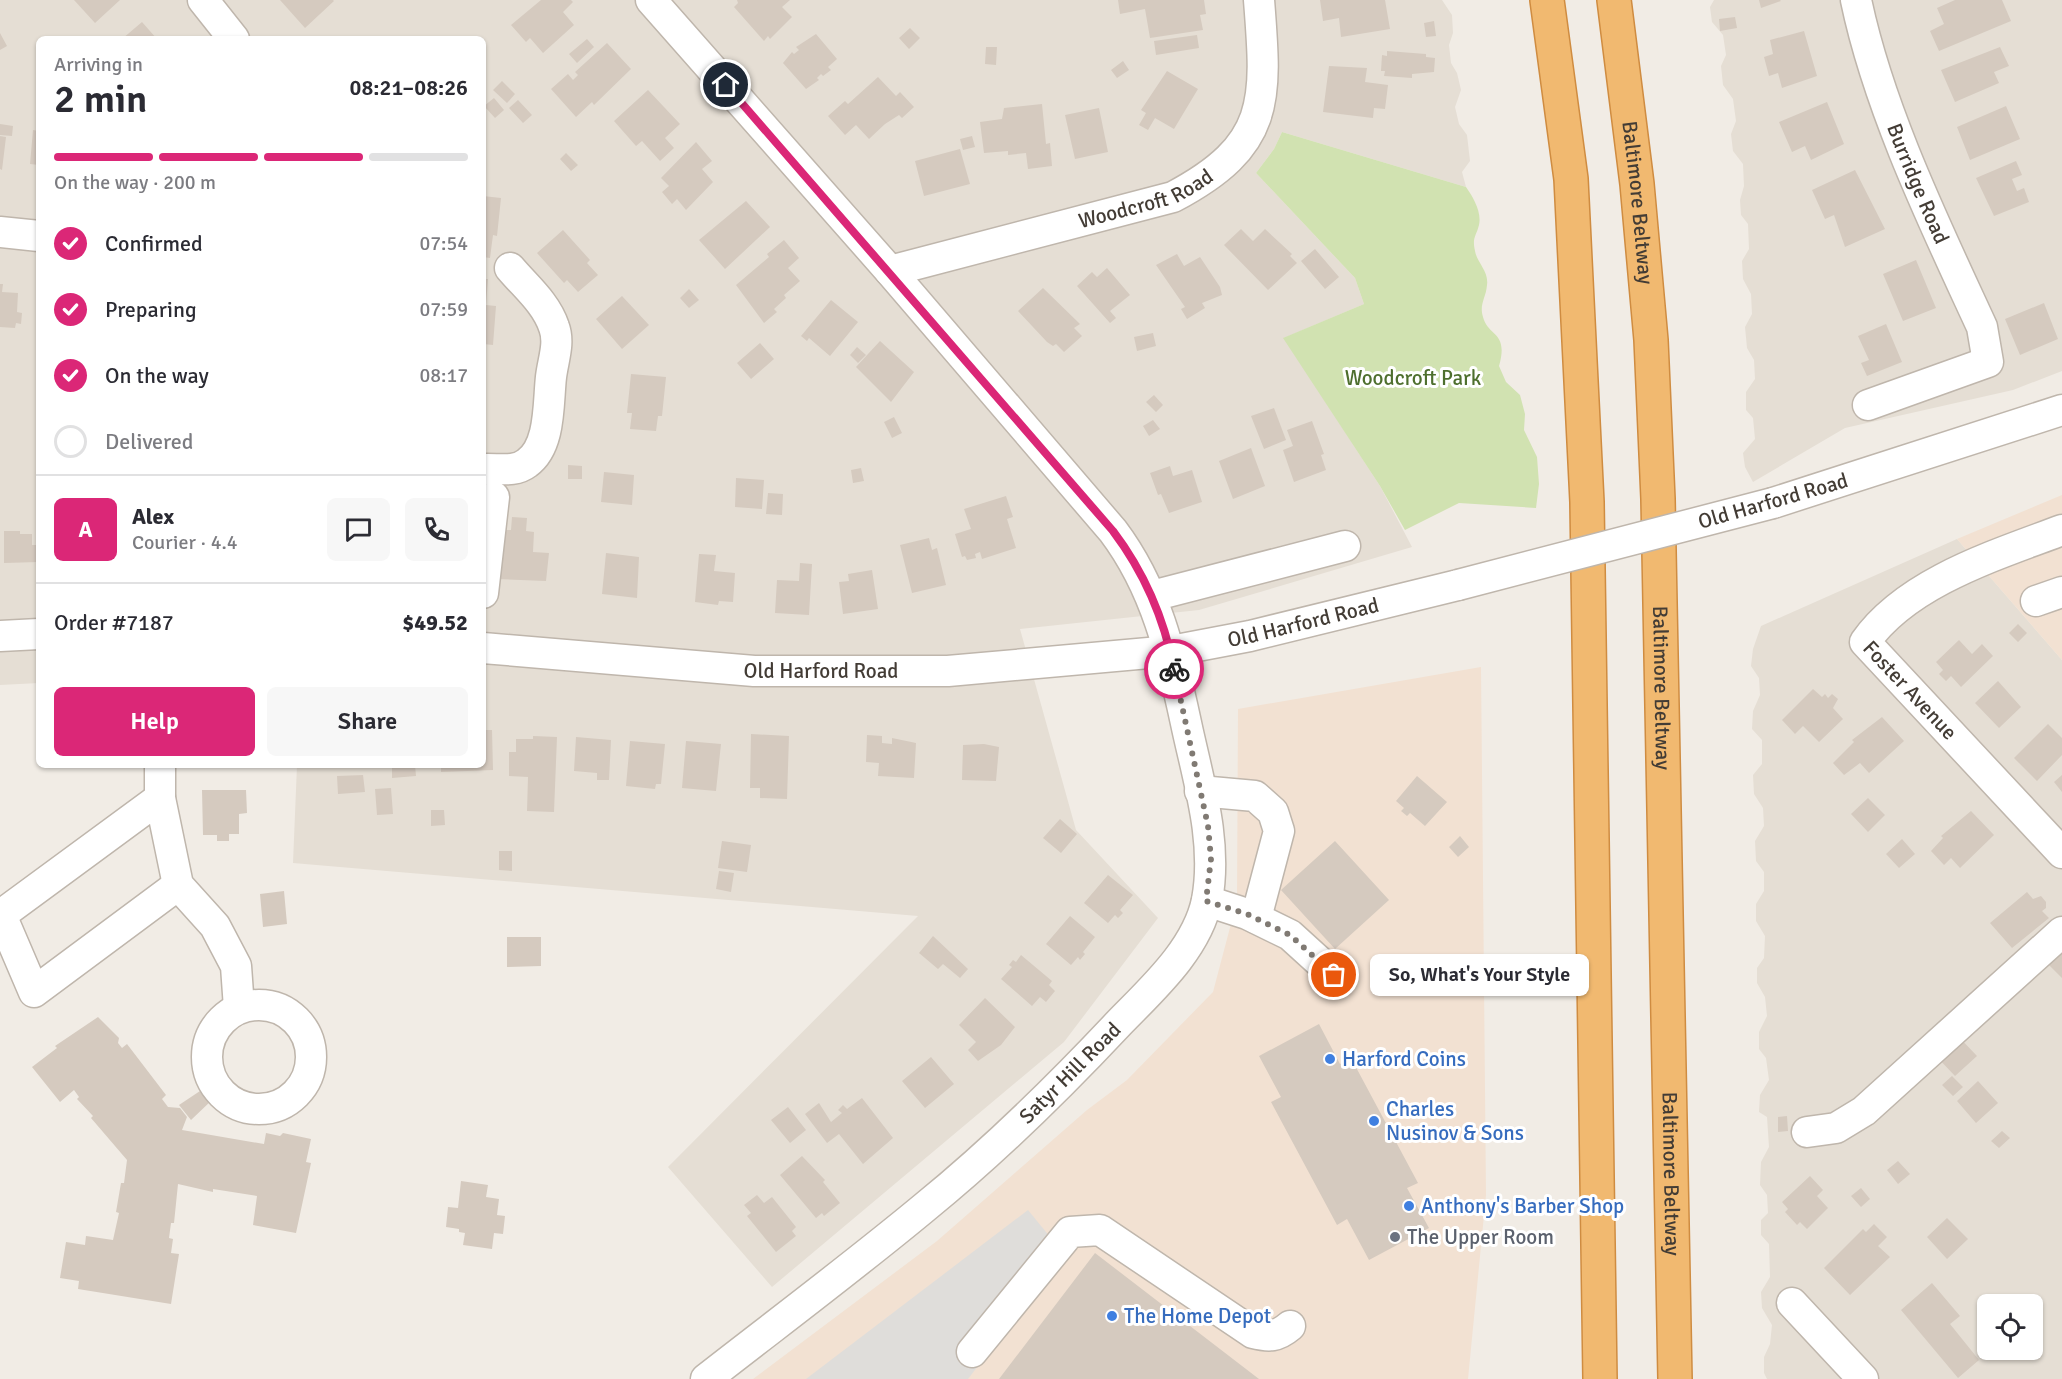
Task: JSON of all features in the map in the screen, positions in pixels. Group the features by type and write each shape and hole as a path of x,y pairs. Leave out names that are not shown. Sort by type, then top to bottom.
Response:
{"highway":[{"path":"1547,0 1571,179 1587,490 1600,1379"},
{"name":"Baltimore Beltway","path":"1614,0 1637,184 1651,340 1658,499 1675,1379"}],"street":[{"path":"203,0 232,36"},
{"name":"Satyr Hill Road","path":"651,0 890,271 1113,531 1134,559 1152,596 1171,651 1200,791 1211,859 1206,901 1190,942 1084,1061 1026,1118 926,1207 706,1379"},
{"name":"Woodcroft Road","path":"890,271 1173,197 1223,166 1249,135 1262,100 1263,60 1259,0"},
{"name":"Burridge Road","path":"1856,0 1865,43 1884,96 1982,327 1988,362 1868,405"},
{"path":"0,232 36,236"},
{"path":"486,469 517,469 530,462 538,450 548,415 556,345 554,327 542,303 510,268"},
{"name":"Old Harford Road","path":"486,648 754,671 841,672 948,671 1171,651 1261,633 1458,585 1773,503 2062,410"},
{"path":"486,567 494,497"},
{"name":"Foster Avenue","path":"2062,530 1976,563 1904,603 1879,622 1865,642 2062,853"},
{"path":"1152,596 1345,546"},
{"path":"0,636 36,634"},
{"path":"160,768 160,798 178,885 215,926 236,966 238,1008"},
{"path":"1200,791 1256,796 1273,812 1279,831 1256,918"},
{"path":"160,798 1,915 34,992 178,885"},
{"path":"1206,901 1256,918 1290,935 1334,975"},
{"path":"1807,1132 1836,1128 1864,1112 2062,932"},
{"path":"972,1352 1070,1232 1100,1230 1253,1333 1269,1337 1281,1334 1290,1326"},
{"path":"1792,1303 1863,1379"}],"shaded area":[{"path":"0,0 1442,0 1452,15 1453,33 1449,45 1451,63 1457,73 1461,90 1455,107 1459,124 1467,135 1470,161 1462,172 1466,187 1282,132 1274,149 1256,173 1355,278 1364,304 1284,338 1380,486 1412,547 1199,610 1020,629 1076,830 1158,918 1064,1042 772,1287 668,1167 918,916 293,863 297,768 486,768 486,36 36,36 36,683 0,685"},
{"path":"1714,0 2062,0 2062,371 2013,390 1845,428 1753,482 1745,467 1743,453 1755,439 1753,418 1746,410 1746,392 1755,379 1754,360 1747,348 1745,327 1752,314 1751,294 1743,279 1742,261 1749,249 1748,224 1741,215 1740,200 1744,186 1743,164 1733,151 1731,134 1736,121 1733,99 1723,85 1721,66 1726,55 1723,35 1712,22 1710,7"},
{"path":"2062,495 2062,660 1957,539"},
{"path":"1957,539 2062,660 2062,1379 1767,1379 1764,1373 1764,1357 1770,1344 1772,1325 1762,1308 1761,1292 1770,1277 1769,1244 1761,1235 1761,1220 1768,1213 1767,1195 1760,1185 1761,1162 1769,1147 1767,1117 1759,1112 1760,1095 1769,1080 1766,1058 1759,1049 1759,1032 1767,1016 1765,997 1757,983 1757,968 1764,958 1765,936 1756,921 1756,904 1764,891 1764,872 1756,861 1755,841 1764,826 1763,808 1754,794 1753,775 1762,764 1762,740 1752,729 1753,711 1760,695 1759,678 1751,666 1753,649 1761,626"},
{"path":"1481,667 1486,1195 1468,1379 753,1379 937,1241 1087,1110 1127,1080 1213,992 1237,901 1238,709"},
{"path":"1028,1210 1064,1254 968,1379 806,1379"}],"green space":[{"name":"Woodcroft Park","path":"1282,132 1466,187 1469,191 1480,220 1474,240 1475,251 1487,280 1482,312 1489,328 1500,340 1499,366 1506,382 1520,395 1525,414 1524,430 1537,457 1539,484 1536,508 1459,503 1405,530 1380,486 1283,338 1364,304 1355,278 1256,173 1274,149"}],"building":[{"path":"74,0 120,0 95,23"},
{"path":"280,0 333,0 334,1 305,28"},
{"path":"541,0 571,0 573,2 563,12 574,25 543,53 530,38 526,42 511,25"},
{"path":"737,0 790,0 782,7 792,17 770,39 768,36 764,41 734,7 738,3"},
{"path":"1118,0 1204,0 1206,14 1200,15 1203,30 1150,38 1145,9 1120,14"},
{"path":"1320,0 1385,0 1390,29 1341,37 1339,18 1323,21"},
{"path":"1759,0 1780,0 1781,1 1761,8"},
{"path":"1955,0 2002,0 2011,21 1939,51 1930,31 1944,24 1937,8"},
{"path":"1735,17 1737,28 1720,31 1719,19"},
{"path":"1434,21 1436,36 1426,37 1424,23"},
{"path":"142,22 154,36 126,36"},
{"path":"910,28 920,38 909,49 899,38"},
{"path":"1804,31 1817,76 1782,88 1778,73 1769,76 1764,57 1773,54 1770,40"},
{"path":"0,33 7,46 0,50"},
{"path":"816,34 837,59 828,67 831,70 823,76 821,74 817,78 819,80 806,89 783,63 792,52 794,54 799,50 796,47"},
{"path":"1197,35 1199,48 1156,55 1154,41"},
{"path":"587,39 594,47 577,63 569,54"},
{"path":"607,43 631,69 594,105 592,102 576,117 551,89 568,74 573,80 578,75 575,72"},
{"path":"986,47 997,47 996,65 985,64"},
{"path":"2000,47 2009,66 1994,72 1999,83 1955,102 1941,70"},
{"path":"1387,51 1426,54 1426,57 1435,58 1434,72 1412,74 1412,78 1384,76 1385,71 1381,71 1382,55 1387,56"},
{"path":"1123,61 1129,70 1117,78 1111,70"},
{"path":"1329,66 1367,68 1365,82 1388,85 1385,109 1374,108 1373,118 1323,112"},
{"path":"1167,71 1198,89 1174,129 1155,118 1148,130 1139,125 1146,113 1141,110"},
{"path":"878,77 896,96 900,92 914,107 902,118 899,115 885,124 869,139 856,125 845,135 828,116 845,101 848,104"},
{"path":"502,81 515,94 507,103 493,90"},
{"path":"648,90 680,124 665,138 674,148 660,161 642,141 636,146 614,121"},
{"path":"494,98 504,110 495,118 486,108 486,104"},
{"path":"518,100 532,115 523,123 509,108"},
{"path":"1827,102 1844,144 1811,160 1805,146 1792,152 1779,122"},
{"path":"1042,104 1046,144 1050,143 1052,166 1028,169 1026,153 1008,155 1008,151 984,153 980,122 1002,119 1004,108"},
{"path":"2006,106 2020,139 1970,160 1957,127"},
{"path":"1099,108 1108,152 1075,159 1065,115"},
{"path":"0,124 13,126 12,136 0,135"},
{"path":"33,130 36,130 36,165 30,164"},
{"path":"0,136 6,137 2,170 0,169"},
{"path":"972,136 975,147 963,150 960,139"},
{"path":"696,142 712,161 702,169 713,182 686,210 677,199 672,204 662,192 669,186 661,178"},
{"path":"960,149 970,184 924,196 915,161"},
{"path":"566,153 578,165 571,171 560,159"},
{"path":"2016,161 2022,175 2012,179 2017,191 2024,188 2029,202 1994,216 1976,178"},
{"path":"1855,170 1885,229 1845,247 1834,215 1825,219 1812,190"},
{"path":"486,196 501,198 497,236 493,235 490,258 486,257"},
{"path":"746,201 770,227 725,269 699,240"},
{"path":"1241,229 1253,241 1265,229 1292,254 1290,256 1297,263 1268,290 1224,245"},
{"path":"563,230 590,260 587,263 598,275 578,292 567,280 564,283 537,253"},
{"path":"784,240 799,258 788,268 800,281 784,295 786,298 774,309 777,312 764,323 736,285 769,257 767,254"},
{"path":"1315,249 1339,277 1325,289 1301,261"},
{"path":"1177,254 1184,266 1200,257 1220,287 1222,295 1202,303 1205,308 1187,319 1181,309 1185,307 1156,265"},
{"path":"1916,260 1936,308 1903,321 1883,274"},
{"path":"1107,268 1130,295 1110,311 1116,318 1110,323 1077,286 1092,272 1097,277"},
{"path":"486,279 488,279 486,305"},
{"path":"0,284 3,284 2,292 18,293 17,312 22,313 21,324 16,323 15,328 0,327"},
{"path":"1043,288 1080,324 1074,328 1082,336 1064,352 1056,344 1053,346 1047,342 1018,311"},
{"path":"689,289 699,300 689,308 680,298"},
{"path":"622,296 649,325 622,349 596,319"},
{"path":"831,300 858,322 830,356 809,338 807,341 801,336"},
{"path":"2044,303 2058,339 2020,355 2005,319"},
{"path":"486,305 496,306 493,345 486,344"},
{"path":"1886,324 1902,362 1867,376 1861,363 1869,360 1858,336"},
{"path":"1153,333 1156,346 1137,351 1134,337"},
{"path":"880,341 914,372 891,402 856,367"},
{"path":"760,343 774,359 751,379 737,363"},
{"path":"857,347 866,355 858,363 850,355"},
{"path":"631,374 666,377 662,416 658,416 656,431 630,429 632,413 627,413"},
{"path":"1154,395 1163,405 1156,412 1146,402"},
{"path":"1274,408 1286,440 1264,449 1251,416"},
{"path":"894,417 902,433 892,438 884,422"},
{"path":"1153,420 1160,429 1149,436 1143,426"},
{"path":"1312,421 1324,454 1321,455 1326,470 1294,482 1283,450 1293,446 1287,430"},
{"path":"1251,448 1265,486 1233,499 1219,461"},
{"path":"568,465 582,466 582,479 568,479"},
{"path":"1170,466 1173,476 1192,470 1202,502 1169,513 1161,494 1158,495 1150,473"},
{"path":"861,468 864,481 853,483 851,470"},
{"path":"604,472 634,475 632,505 601,502"},
{"path":"736,478 764,480 762,509 735,507"},
{"path":"768,493 783,494 782,515 766,514"},
{"path":"1006,496 1013,517 1007,519 1016,548 982,559 980,552 975,554 976,558 967,560 965,556 962,557 955,534 971,529 964,509"},
{"path":"512,517 527,518 526,531 534,532 533,552 549,553 546,581 496,579 502,530 511,530"},
{"path":"4,531 32,534 32,545 36,545 36,562 4,563"},
{"path":"929,538 932,550 937,548 946,585 912,593 900,545"},
{"path":"606,553 639,557 637,598 602,594"},
{"path":"699,554 716,555 714,571 735,573 733,602 719,601 718,605 695,602"},
{"path":"800,563 812,564 809,615 775,613 777,580 799,581"},
{"path":"872,570 878,609 843,614 839,582 849,581 848,574"},
{"path":"2018,624 2027,633 2018,642 2009,633"},
{"path":"1959,640 1972,654 1982,644 1993,656 1961,687 1951,676 1946,681 1939,674 1943,670 1936,662"},
{"path":"1998,681 2021,707 1999,728 1975,703"},
{"path":"1813,689 1822,697 1825,694 1828,698 1832,694 1838,699 1833,708 1843,719 1819,742 1803,726 1795,734 1782,720"},
{"path":"1882,717 1904,741 1869,773 1860,763 1844,775 1833,763 1854,742 1852,740"},
{"path":"2048,724 2062,738 2062,755 2037,781 2014,758"},
{"path":"486,730 492,730 493,770 441,772 441,768 486,768"},
{"path":"751,734 789,736 787,799 760,798 760,788 750,788"},
{"path":"867,735 882,736 882,743 892,744 892,738 916,743 914,778 878,776 879,763 866,762"},
{"path":"533,736 557,737 554,812 527,811 528,777 509,776 509,752 516,752 516,739 533,739"},
{"path":"576,737 611,740 609,780 597,780 597,773 574,771"},
{"path":"630,741 665,744 661,784 656,784 655,789 626,786"},
{"path":"686,741 721,744 716,791 682,788"},
{"path":"984,744 999,747 996,781 962,780 963,745"},
{"path":"392,768 415,768 416,776 392,778"},
{"path":"363,775 365,792 338,794 337,776"},
{"path":"2062,775 2062,792 2054,782"},
{"path":"1417,776 1447,802 1425,826 1410,813 1407,816 1401,811 1404,808 1396,801"},
{"path":"391,788 393,814 377,815 375,789"},
{"path":"202,790 246,790 247,813 239,814 239,834 229,834 229,841 217,841 217,835 203,835"},
{"path":"1868,798 1885,815 1868,832 1851,814"},
{"path":"431,810 444,810 445,825 431,826"},
{"path":"1971,811 1994,835 1960,868 1951,858 1944,865 1931,851 1943,838 1941,836"},
{"path":"1060,819 1077,834 1061,853 1043,838"},
{"path":"1460,836 1469,847 1458,857 1449,847"},
{"path":"1902,839 1915,854 1899,868 1886,854"},
{"path":"722,841 751,845 747,872 718,868"},
{"path":"1335,841 1389,900 1335,949 1281,890"},
{"path":"499,851 512,851 512,871 499,870"},
{"path":"719,871 734,873 731,892 716,889"},
{"path":"1108,875 1133,895 1120,910 1123,913 1118,918 1115,915 1108,923 1084,903"},
{"path":"284,891 287,924 263,927 260,894"},
{"path":"2027,892 2033,899 2041,896 2046,902 2046,908 2042,911 2049,918 2012,948 1990,923"},
{"path":"1070,916 1095,937 1083,952 1085,954 1080,960 1078,957 1071,965 1046,944"},
{"path":"933,936 968,969 960,978 943,964 938,969 919,953"},
{"path":"507,937 541,937 541,966 507,967"},
{"path":"2062,953 2062,978 2049,965"},
{"path":"1021,955 1052,981 1049,985 1055,991 1046,1002 1040,997 1032,1006 1001,979 1012,967 1009,965 1013,960 1016,962"},
{"path":"985,998 1015,1027 1001,1045 978,1061 968,1050 976,1042 959,1025"},
{"path":"98,1017 119,1038 118,1043 122,1048 127,1044 166,1095 162,1099 168,1107 180,1108 187,1117 182,1130 264,1144 266,1133 280,1136 283,1133 311,1139 306,1162 311,1163 296,1233 253,1225 257,1196 213,1189 213,1192 178,1184 174,1223 171,1223 169,1238 173,1239 171,1253 179,1254 171,1304 78,1289 79,1281 60,1278 66,1242 85,1245 86,1236 113,1240 119,1213 116,1212 121,1183 124,1183 127,1160 91,1118 93,1116 77,1099 79,1097 74,1090 60,1102 32,1067 57,1048 55,1046"},
{"path":"1319,1024 1340,1064 1351,1058 1418,1183 1407,1188 1429,1228 1369,1260 1347,1219 1337,1225 1271,1102 1281,1097 1259,1056"},
{"path":"1956,1034 1977,1056 1955,1076 1935,1055"},
{"path":"931,1057 954,1084 925,1108 902,1081"},
{"path":"1952,1076 1963,1087 1953,1096 1942,1085"},
{"path":"1978,1081 1998,1103 1976,1123 1957,1101"},
{"path":"203,1089 212,1100 191,1120 179,1105"},
{"path":"862,1098 893,1138 863,1164 839,1134 827,1143 805,1114 819,1103 831,1122 842,1113 838,1110 843,1105 847,1109"},
{"path":"788,1107 806,1130 790,1143 771,1120"},
{"path":"1787,1116 1788,1131 1778,1132 1778,1117"},
{"path":"2002,1131 2010,1138 1999,1148 1991,1141"},
{"path":"802,1156 825,1180 823,1182 840,1203 824,1216 822,1213 816,1218 780,1175"},
{"path":"1898,1161 1910,1174 1898,1184 1887,1170"},
{"path":"1810,1176 1823,1190 1817,1196 1828,1208 1807,1229 1800,1222 1797,1225 1785,1212 1788,1209 1782,1202"},
{"path":"461,1181 488,1185 486,1197 499,1199 497,1215 505,1216 503,1234 494,1233 492,1249 463,1245 465,1233 459,1232 459,1229 446,1227 448,1207 458,1208"},
{"path":"1861,1188 1870,1199 1861,1207 1851,1196"},
{"path":"757,1195 764,1203 772,1197 796,1227 792,1231 796,1236 776,1252 747,1216 751,1213 744,1205"},
{"path":"1947,1218 1968,1239 1947,1259 1927,1237"},
{"path":"1874,1224 1887,1237 1878,1246 1890,1257 1850,1295 1824,1268 1863,1229 1866,1232"},
{"name":"The Home Depot","path":"1095,1253 1259,1379 999,1379"},
{"path":"1932,1283 1960,1316 1950,1324 1979,1360 1958,1378 1901,1310"}],"way so far":[{"path":"1174,669 1208,826 1211,859 1206,901 1247,914 1290,935 1334,975"}],"place":[{"name":"So, What's Your Style","path":"1334,975"},
{"name":"Harford Coins","path":"1330,1059"},
{"name":"Charles Nusinov & Sons","path":"1374,1121"},
{"name":"Anthony's Barber Shop","path":"1409,1206"},
{"name":"The Upper Room","path":"1395,1237"},
{"name":"The Home Depot","path":"1112,1316"}],"route":[{"path":"726,85 890,271 1113,531 1134,559 1152,596 1171,651 1174,669"}]}
